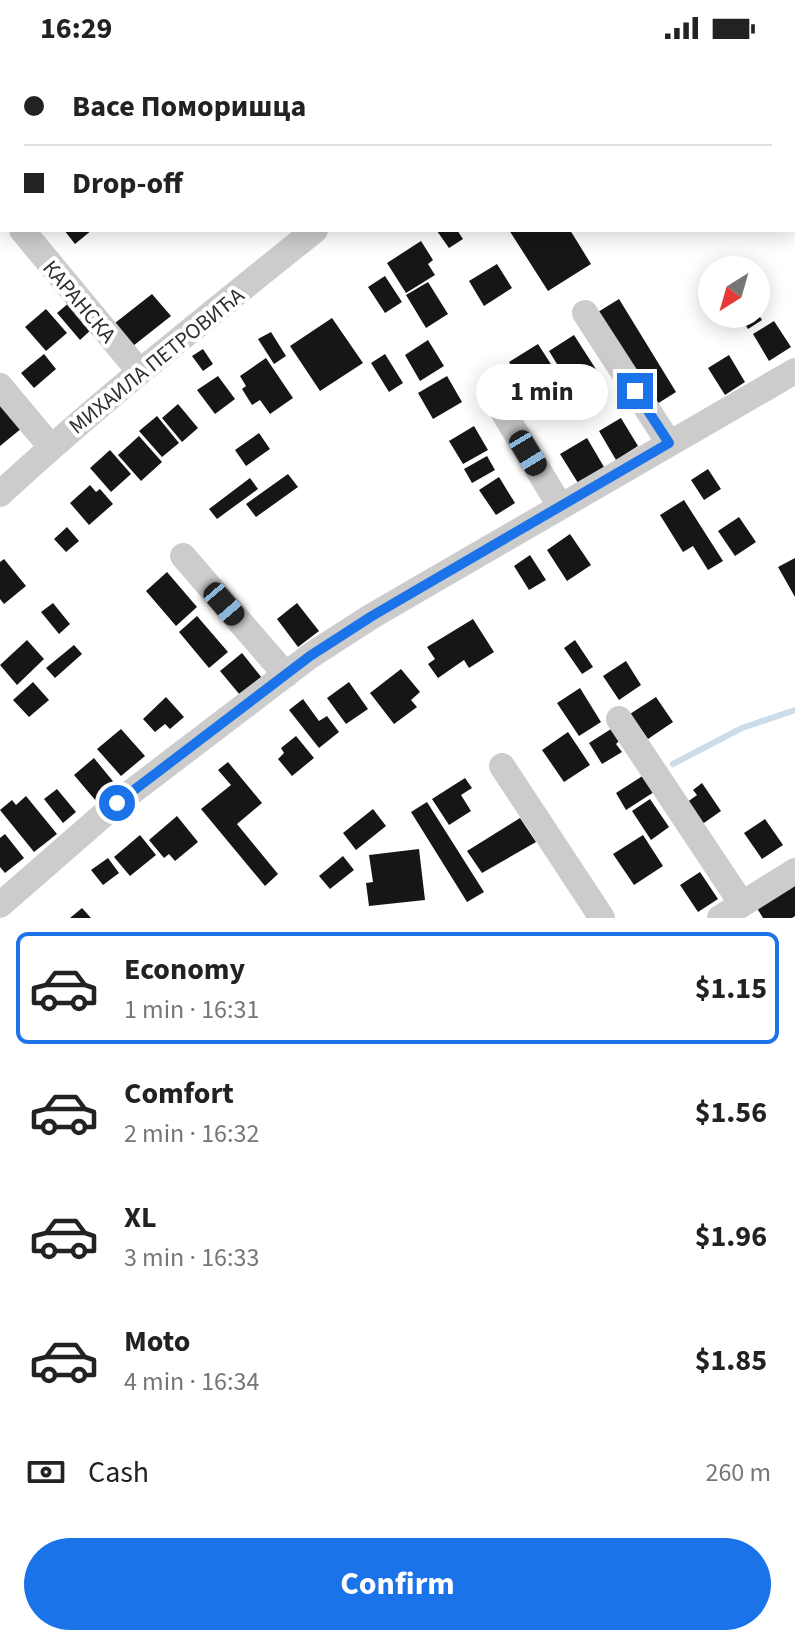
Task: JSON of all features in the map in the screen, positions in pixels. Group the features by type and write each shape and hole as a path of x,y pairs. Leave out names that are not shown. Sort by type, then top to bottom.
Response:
{"street":[{"name":"КАРАНСКА","path":"24,232 139,371"},
{"name":"МИХАИЛА ПЕТРОВИЋА","path":"0,494 139,371 313,232"},
{"path":"585,313 669,443"},
{"path":"0,905 117,803 310,656 372,616 795,371"},
{"path":"0,386 51,447"},
{"path":"496,400 560,506"},
{"path":"183,556 286,675"},
{"path":"619,719 731,911 795,871"},
{"path":"502,766 602,918"}],"building":[{"path":"66,232 90,232 75,244"},
{"path":"438,232 458,232 463,239 449,248"},
{"path":"510,232 571,232 591,264 548,291"},
{"path":"421,241 433,260 428,264 435,275 406,293 387,263"},
{"path":"497,264 512,288 484,306 469,281"},
{"path":"385,276 402,302 385,313 368,287"},
{"path":"428,282 448,314 426,328 406,295"},
{"path":"152,294 171,316 133,346 115,323"},
{"path":"619,299 676,392 657,404 598,312"},
{"path":"70,302 93,328 80,340 57,313"},
{"path":"46,309 67,333 46,351 25,327"},
{"path":"332,318 363,363 320,391 290,346"},
{"path":"774,321 791,347 769,361 753,334 763,328 770,328"},
{"path":"271,332 286,356 274,364 258,339"},
{"path":"574,335 599,374 573,390 549,351"},
{"path":"428,340 444,366 420,381 405,355"},
{"path":"538,344 556,372 527,390 509,362"},
{"path":"203,349 213,364 203,371 192,356"},
{"path":"44,354 56,369 34,388 21,373"},
{"path":"385,354 403,383 389,392 371,363"},
{"path":"729,355 745,382 725,395 708,368"},
{"path":"266,358 293,398 270,414 260,400 252,405 242,389 246,386 240,376"},
{"path":"218,376 235,399 215,414 197,390"},
{"path":"447,376 462,402 433,419 418,393"},
{"path":"0,402 22,428 0,446"},
{"path":"178,404 198,428 182,442 162,418"},
{"path":"157,416 179,443 162,457 139,431"},
{"path":"621,418 638,446 616,460 599,431"},
{"path":"474,426 488,450 463,464 449,441"},
{"path":"259,433 270,449 246,466 235,450"},
{"path":"139,436 162,462 141,481 118,455"},
{"path":"587,438 604,467 578,483 560,454"},
{"path":"110,450 131,474 111,492 90,468"},
{"path":"487,456 495,470 472,483 464,469"},
{"path":"708,469 721,489 704,500 691,480"},
{"path":"288,474 298,487 256,517 246,504"},
{"path":"499,477 515,503 496,515 479,490"},
{"path":"250,478 258,489 217,519 209,509"},
{"path":"90,485 96,492 100,489 113,504 89,525 70,503"},
{"path":"684,500 723,561 708,570 693,546 683,552 660,515"},
{"path":"739,517 756,542 735,556 718,531"},
{"path":"67,527 79,541 66,552 54,539"},
{"path":"570,534 591,565 567,581 547,550"},
{"path":"530,555 546,580 529,590 514,566"},
{"path":"795,558 795,597 778,567"},
{"path":"4,559 26,586 4,604 0,599 0,562"},
{"path":"167,572 197,607 176,626 146,591"},
{"path":"53,603 70,624 59,634 41,612"},
{"path":"297,603 319,631 298,647 277,619"},
{"path":"197,616 228,652 209,668 179,632"},
{"path":"473,619 494,652 469,668 464,660 438,678 428,664 435,659 427,647"},
{"path":"27,640 44,659 17,685 0,665"},
{"path":"575,640 593,667 582,674 564,648"},
{"path":"74,645 82,654 55,678 46,668"},
{"path":"242,653 262,678 240,695 220,671"},
{"path":"626,661 641,685 619,700 603,676"},
{"path":"401,669 420,692 411,700 417,707 394,724 370,693"},
{"path":"33,682 49,700 29,717 13,700"},
{"path":"349,682 368,709 346,724 327,698"},
{"path":"580,688 601,722 579,736 557,703"},
{"path":"166,697 184,717 170,729 165,724 155,732 143,719"},
{"path":"656,697 673,722 648,739 630,714"},
{"path":"303,699 319,721 327,716 339,732 319,748 289,710"},
{"path":"121,729 145,756 121,776 97,749"},
{"path":"611,729 622,752 602,764 589,743"},
{"path":"568,732 590,765 564,782 542,750"},
{"path":"296,736 314,758 292,776 278,759 284,753 281,748"},
{"path":"94,758 116,785 96,801 74,775"},
{"path":"228,762 262,803 237,824 278,874 265,886 201,809 231,785 218,770"},
{"path":"644,775 654,792 626,810 616,793"},
{"path":"465,778 472,788 461,795 471,811 449,825 432,799"},
{"path":"702,783 721,811 701,825 686,803 697,795 693,790"},
{"path":"57,789 76,812 63,823 44,799"},
{"path":"26,796 57,834 34,852 0,810 12,800 16,805"},
{"path":"650,799 669,827 651,840 632,811"},
{"path":"427,802 484,892 467,902 411,812"},
{"path":"373,809 386,826 356,850 343,833"},
{"path":"177,816 198,842 175,861 169,854 164,858 149,840"},
{"path":"520,818 536,842 482,873 467,851"},
{"path":"765,819 783,845 762,859 744,833"},
{"path":"5,834 24,858 5,873 0,867 0,838"},
{"path":"140,835 156,855 130,876 114,857"},
{"path":"643,835 663,866 634,885 613,854"},
{"path":"419,849 425,900 369,906 366,883 373,882 369,855"},
{"path":"343,856 354,870 330,889 319,876"},
{"path":"108,858 119,873 103,885 91,870"},
{"path":"700,872 718,899 698,912 680,885"},
{"path":"795,880 795,916 763,918 755,905"},
{"path":"82,908 91,918 70,918"}],"waterway":[{"path":"673,764 742,728 795,710"}],"route":[{"path":"117,803 310,656 372,616 669,443 635,391"}]}
